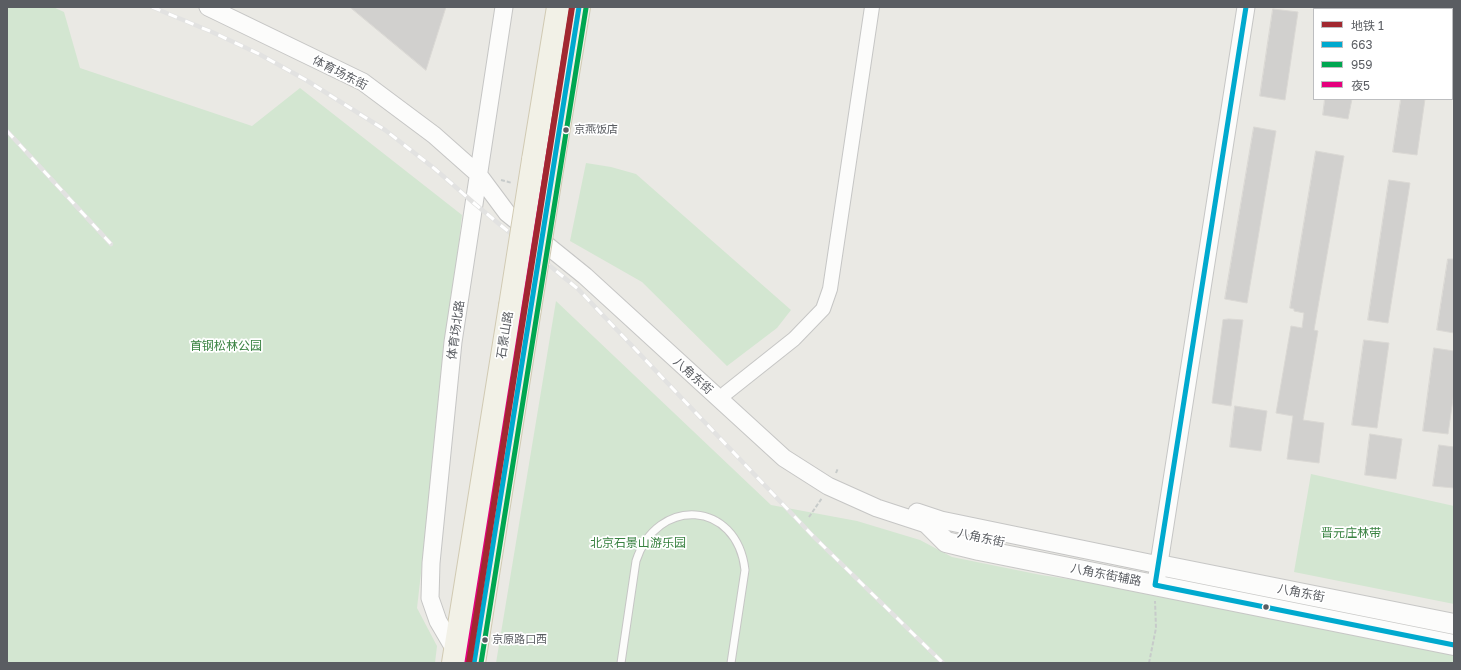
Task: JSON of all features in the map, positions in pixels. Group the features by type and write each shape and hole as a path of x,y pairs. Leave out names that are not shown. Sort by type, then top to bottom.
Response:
{"main road":[{"name":"石景山路","path":"474,663 520,307 543,162 558,7"},
{"name":"石景山路","path":"543,162 579,7"},
{"name":"石景山路","path":"454,656 520,307"},
{"name":"八角东街","path":"929,526 1157,575 1454,635"},
{"name":"八角东街","path":"1157,575 1454,624"},
{"name":"八角东街辅路","path":"1157,575 1454,646"}],"street":[{"name":"体育场东街","path":"208,7 363,82 434,135 478,174"},
{"name":"体育场北路","path":"454,656 438,621 430,598 431,563 453,342 504,7"},
{"path":"726,393 794,339 823,309 830,289 872,7"},
{"path":"1157,575 1246,7"},
{"name":"八角东街","path":"478,174 507,213 585,276 784,458 828,486 876,508 929,526"},
{"name":"八角东街","path":"585,276 623,296 786,447 833,478 897,506 940,520 1157,575"}],"lane":[{"path":"621,663 636,561 641,547 648,535 659,526 678,516 695,515 713,519 728,528 738,542 744,557 746,570 731,663"}],"path":[{"path":"498,179 517,184"},
{"path":"809,517 822,498"},
{"path":"1149,663 1156,628 1157,575"}],"green space":[{"name":"首钢松林公园","path":"7,7 53,7 64,12 80,68 252,126 300,88 462,215 417,608 437,646 435,663 7,663"},
{"path":"586,163 611,167 636,174 791,310 777,328 727,366 642,282 570,241"},
{"name":"北京石景山游乐园","path":"556,301 771,505 857,521 920,540 952,557 1041,575 1122,587 1454,651 1454,663 496,663"},
{"name":"晋元庄林带","path":"1311,474 1454,506 1454,604 1294,572"}],"building":[{"path":"350,7 446,7 426,70"},
{"path":"1273,9 1298,12 1285,100 1260,96"},
{"path":"1325,100 1352,100 1348,119 1323,115"},
{"path":"1401,100 1425,100 1417,155 1393,152"},
{"path":"1254,127 1276,131 1247,303 1225,299"},
{"path":"1316,151 1344,156 1314,330 1318,331 1303,420 1324,423 1319,463 1287,459 1293,416 1276,413 1291,326 1302,328 1304,313 1294,311 1294,309 1290,308"},
{"path":"1389,180 1410,183 1388,323 1368,320"},
{"path":"1448,259 1454,259 1454,333 1437,330"},
{"path":"1223,320 1243,320 1231,406 1212,403"},
{"path":"1364,340 1389,343 1377,428 1352,425"},
{"path":"1434,348 1454,351 1454,392 1448,434 1423,431"},
{"path":"1235,406 1267,411 1261,451 1230,447"},
{"path":"1370,434 1402,439 1396,479 1365,475"},
{"path":"1439,445 1454,447 1454,488 1433,486"}],"railway":[{"path":"152,7 212,32 259,54 306,80 385,130 435,169 578,289 813,536 943,663"},
{"path":"7,131 111,244"}],"metro line":[{"name":"1","path":"469,663 572,7"}],"transit line":[{"name":"夜5","path":"467,662 572,7"},
{"name":"663","path":"474,663 579,7"},
{"name":"663","path":"1246,7 1155,585 1454,645"},
{"name":"959","path":"481,663 586,8"}],"place":[{"name":"京燕饭店","path":"566,130"},
{"name":"京原路口西","path":"485,640"}]}
